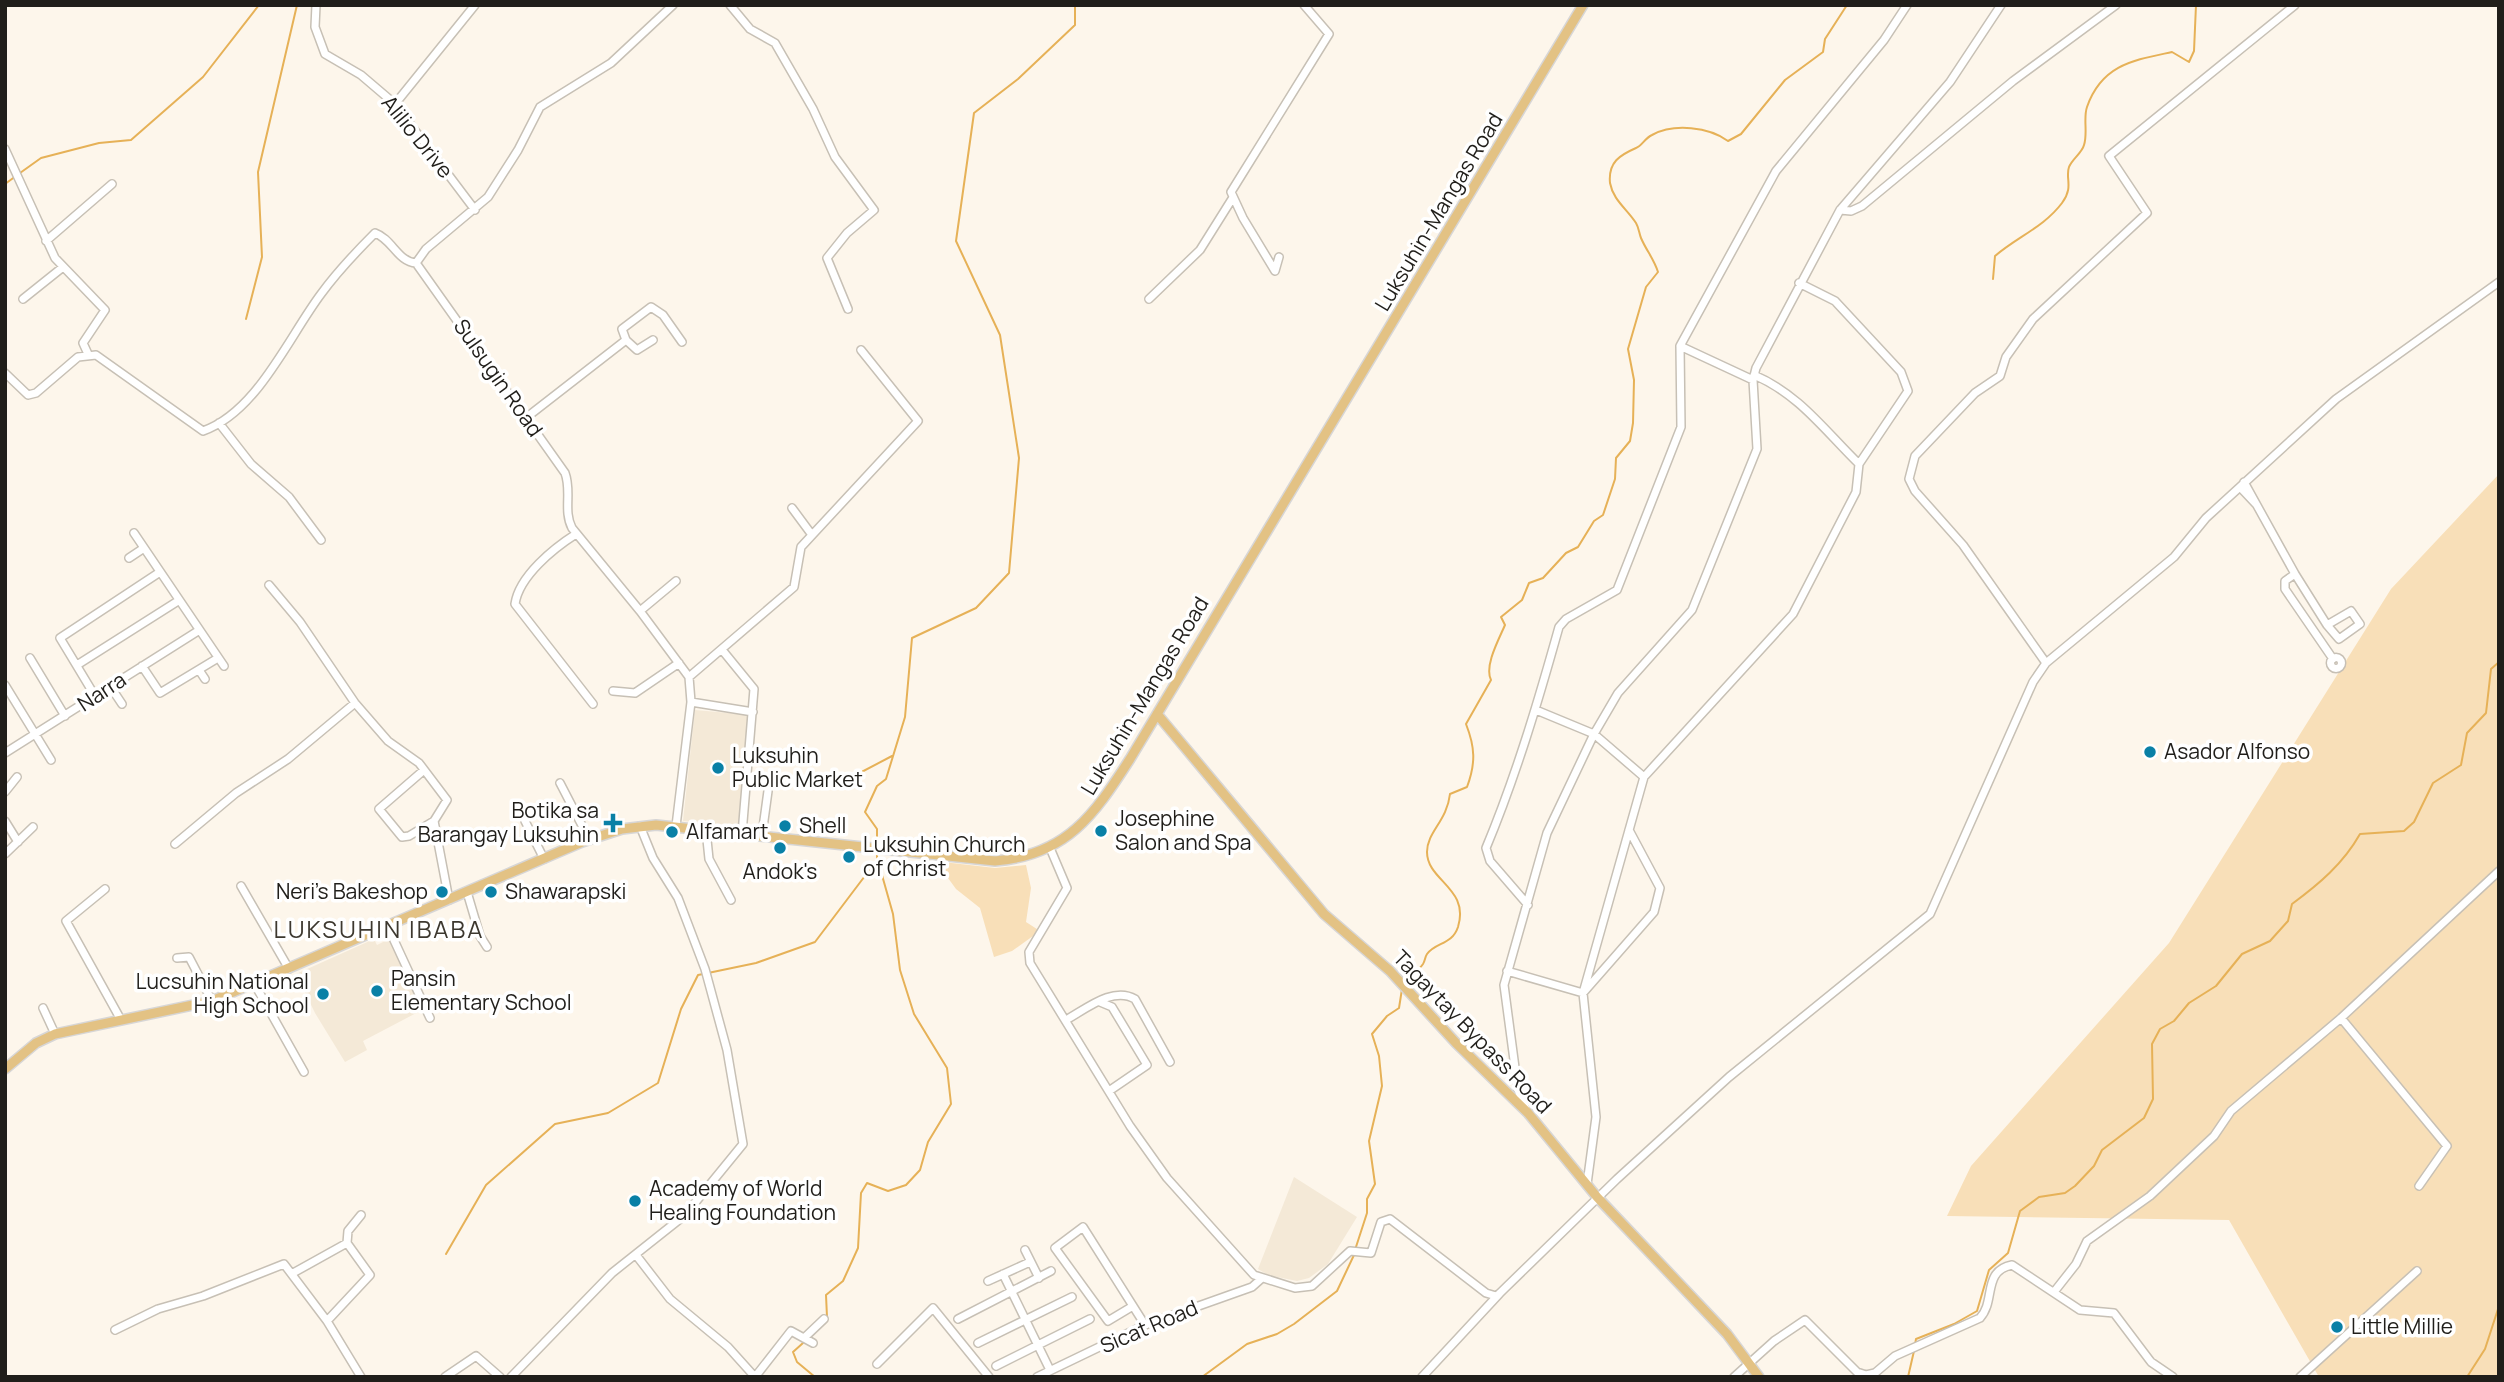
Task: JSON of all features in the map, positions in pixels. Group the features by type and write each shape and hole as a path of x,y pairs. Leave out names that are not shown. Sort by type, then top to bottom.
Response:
{"main road":[{"name":"Luksuhin-Mangas Road","path":"5,1069 36,1043 55,1034 212,1001 589,839 640,826 676,826 995,861 1015,859 1050,848 1083,825 1101,804 1583,5"},
{"name":"Tagaytay Bypass Road","path":"1157,714 1325,914 1390,971 1456,1043 1528,1113 1597,1197 1727,1334 1759,1377"}],"street":[{"name":"Alilio Drive","path":"316,5 315,27 325,54 361,75 395,104 475,210"},
{"path":"395,104 475,5"},
{"path":"416,262 426,249 488,197 540,107 611,63 673,5"},
{"path":"730,5 750,29 775,43 814,109 835,157 874,209 847,233 827,258 848,309"},
{"path":"1279,257 1275,271 1232,199 1231,192 1329,34 1304,5"},
{"path":"1528,905 1490,861 1486,848 1506,801 1536,710 1559,627 1566,620 1617,590 1682,421 1680,346 1776,172 1884,40 1907,5"},
{"path":"1528,1113 1518,1090 1504,996 1507,971 1528,905 1546,833 1594,734 1618,693 1692,610 1757,449 1754,377 1798,283 1840,210 1950,82 2001,5"},
{"path":"1840,210 1851,211 1862,206 2013,81 2116,5"},
{"path":"2046,663 1963,545 1915,491 1909,479 1911,464 1915,456 1975,393 2000,376 2006,357 2033,319 2147,213 2109,156 2295,5"},
{"path":"5,149 46,242 63,267 106,310 83,343 88,354"},
{"path":"46,242 112,184"},
{"path":"1149,299 1200,250 1232,199"},
{"name":"Sulsugin Road","path":"219,423 258,389 321,293 376,233 384,237 404,259 416,262 527,417 570,484 568,520 576,534 640,611 689,677"},
{"path":"23,299 63,267"},
{"path":"1422,1377 1496,1296 1597,1197 1729,1077 1930,914 2034,681 2046,663 2174,557 2206,518 2336,399 2499,282"},
{"path":"1587,1185 1596,1117 1583,993 1644,777 1793,614 1856,492 1859,464 1908,391 1908,383 1901,372 1835,301 1798,283"},
{"path":"653,340 637,350 626,340 622,329 651,307 663,315 682,342"},
{"path":"527,417 626,340"},
{"path":"1680,346 1783,388 1798,400 1859,464"},
{"path":"676,826 691,702 689,677 723,651 794,587 798,554 812,535 918,421 861,349"},
{"path":"5,373 28,395 36,393 78,357 96,355 203,431 219,423 245,458 289,497 321,541"},
{"path":"2242,484 2257,505 2295,574 2332,633 2336,638 2342,638 2357,628 2360,621 2353,612 2348,612 2327,625"},
{"path":"792,508 812,535"},
{"path":"134,533 224,666"},
{"path":"576,534 557,546 526,580 515,604 593,704"},
{"path":"129,558 144,548"},
{"path":"95,696 60,638 160,572"},
{"path":"2295,574 2285,581 2285,589 2333,659"},
{"path":"640,611 676,581"},
{"path":"269,585 300,622 355,703 388,741 411,754 424,770 447,800 434,821 409,836 402,837 379,809 424,770"},
{"path":"77,665 178,601"},
{"name":"Narra","path":"5,753 198,631"},
{"path":"2321,641 2332,633"},
{"path":"723,651 754,689 742,834"},
{"path":"30,658 65,716"},
{"path":"142,666 160,693 218,658"},
{"path":"613,691 635,693 679,663"},
{"path":"199,670 205,679"},
{"path":"5,685 51,760"},
{"path":"110,687 122,704"},
{"path":"691,702 752,712"},
{"path":"175,844 236,793 288,759 355,703"},
{"path":"1536,710 1594,734 1644,777"},
{"path":"5,792 17,777"},
{"path":"560,783 589,839"},
{"path":"762,835 768,791"},
{"path":"5,821 18,842"},
{"path":"434,821 449,900"},
{"path":"525,821 544,859"},
{"path":"510,1377 590,1295 685,1215 743,1144 730,1061 708,978 678,898 653,858 640,826"},
{"path":"5,854 33,827"},
{"path":"706,830 709,859 731,900"},
{"path":"1583,993 1657,907 1660,888 1629,830"},
{"path":"1050,848 1065,881 1066,892 1028,957 1108,1091 1178,1192 1261,1279 1295,1289 1312,1286 1350,1251 1367,1255 1374,1249 1381,1222 1390,1219 1486,1293 1496,1296"},
{"path":"2054,1292 2077,1264 2087,1241 2150,1196 2214,1136 2224,1117 2341,1018 2499,871"},
{"path":"242,886 289,969"},
{"path":"105,889 66,921 121,1020"},
{"path":"467,892 480,936 487,947"},
{"path":"387,925 430,1018"},
{"path":"177,958 189,957 212,1001"},
{"path":"1507,971 1583,993"},
{"path":"254,983 304,1072"},
{"path":"1066,1020 1122,993 1135,999 1170,1062"},
{"path":"1100,1002 1112,1007 1147,1065 1108,1091"},
{"path":"43,1008 55,1034"},
{"path":"2341,1018 2447,1146 2419,1185"},
{"path":"327,1321 370,1275 347,1243 348,1231 361,1215"},
{"path":"1133,1307 1108,1321 1055,1248 1083,1227 1145,1325"},
{"path":"293,1273 347,1243"},
{"path":"1025,1250 1038,1278"},
{"path":"636,1255 670,1299 728,1347 755,1377 791,1331 813,1343"},
{"path":"988,1281 1030,1262"},
{"path":"115,1330 158,1309 203,1296 270,1267 284,1264 327,1321 361,1377"},
{"path":"1734,1377 1778,1338 1805,1320 1857,1372 1866,1376 1875,1373 1889,1360 1984,1315 1993,1278 2006,1266 2017,1266 2084,1311 2114,1313 2143,1354 2173,1377"},
{"path":"958,1319 1051,1271"},
{"path":"2300,1377 2417,1271"},
{"path":"1003,1274 1050,1370"},
{"name":"Sicat Road","path":"1037,1377 1145,1325 1251,1287 1261,1279"},
{"path":"978,1343 1072,1297"},
{"path":"877,1364 933,1308 989,1377"},
{"path":"804,1338 824,1319"},
{"path":"996,1366 1090,1319"},
{"path":"445,1377 476,1356 500,1377"}],"shaded area":[{"path":"2499,474 2499,1377 2319,1377 2229,1220 1947,1216 1971,1166 2169,943 2391,589"},
{"name":"Luksuhin Public Market","path":"695,710 751,715 742,827 683,821"},
{"path":"943,862 995,868 1026,865 1031,888 1026,922 1040,931 1012,951 994,957 980,908 956,889 940,867"},
{"name":"Pansin Elementary School","path":"391,938 422,1010 363,1041 367,1050 345,1062 315,1013 296,974 374,939 377,945"},
{"path":"1294,1177 1357,1217 1328,1264 1309,1278 1297,1281 1268,1275 1258,1269"}],"waterway":[{"path":"20,173 41,158 99,143 131,140 203,77 259,5"},
{"path":"246,319 262,257 258,172 297,5"},
{"path":"877,844 877,829 865,812 877,786 886,779 905,717 912,638 976,608 1009,573 1019,458 1000,335 956,241 974,113 1018,79 1075,25 1075,5"},
{"path":"1405,984 1423,964 1427,954 1452,937 1458,927 1458,903 1429,862 1427,852 1430,838 1445,812 1450,794 1467,787 1470,778 1473,755 1466,724 1491,680 1489,667 1505,625 1501,617 1522,600 1529,583 1543,578 1566,553 1578,547 1594,521 1603,515 1615,479 1616,458 1630,441 1634,380 1628,349 1646,287 1658,272 1636,223 1612,189 1610,176 1613,165 1625,153 1661,131 1691,128 1711,132 1728,141 1741,134 1785,80 1823,52 1825,39 1847,5"},
{"path":"1993,279 1995,256 2047,219 2066,197 2069,167 2083,148 2085,140 2087,107 2101,81 2121,66 2158,55 2172,52 2189,62 2194,51 2196,5"},
{"path":"5,184 16,176"},
{"path":"1915,1345 1916,1339 1954,1324 1977,1311 1989,1270 2008,1253 2020,1211 2039,1197 2065,1193 2075,1186 2094,1166 2102,1150 2144,1118 2153,1099 2152,1044 2160,1029 2174,1021 2189,1003 2216,986 2242,954 2270,941 2288,921 2292,904 2330,873 2360,834 2404,831 2414,822 2433,783 2461,765 2467,733 2486,713 2491,669 2499,662"},
{"path":"791,784 815,778 852,777 892,756"},
{"path":"708,973 756,963 815,942 877,860 877,853"},
{"path":"827,1317 826,1295 843,1281 858,1248 861,1193 867,1183 888,1191 906,1185 920,1170 928,1142 951,1104 947,1068 914,1014 900,970 893,914 878,861"},
{"path":"446,1254 486,1185 555,1124 608,1113 658,1083 681,1009 698,975 703,974"},
{"path":"1355,1250 1367,1213 1367,1199 1375,1184 1369,1141 1382,1086 1379,1056 1372,1034 1387,1016 1399,1008 1402,989"},
{"path":"1202,1377 1247,1344 1277,1334 1294,1324 1337,1291 1354,1255"},
{"path":"2467,1377 2485,1349 2499,1306"},
{"path":"803,1343 793,1352 797,1362 815,1377"},
{"path":"1908,1377 1914,1351"}],"place":[{"name":"Asador Alfonso","path":"2150,752"},
{"name":"Luksuhin Public Market","path":"718,768"},
{"name":"Botika sa Barangay Luksuhin","path":"613,823"},
{"name":"Shell","path":"785,826"},
{"name":"Josephine Salon and Spa","path":"1101,831"},
{"name":"Alfamart","path":"672,832"},
{"name":"Andok's","path":"780,848"},
{"name":"Luksuhin Church of Christ","path":"849,857"},
{"name":"Neri's Bakeshop","path":"442,892"},
{"name":"Shawarapski","path":"491,892"},
{"name":"Pansin Elementary School","path":"377,991"},
{"name":"Lucsuhin National High School","path":"323,994"},
{"name":"Academy of World Healing Foundation","path":"635,1201"},
{"name":"Little Millie","path":"2337,1327"}],"district":[{"name":"LUKSUHIN IBABA","path":"379,930"}]}
